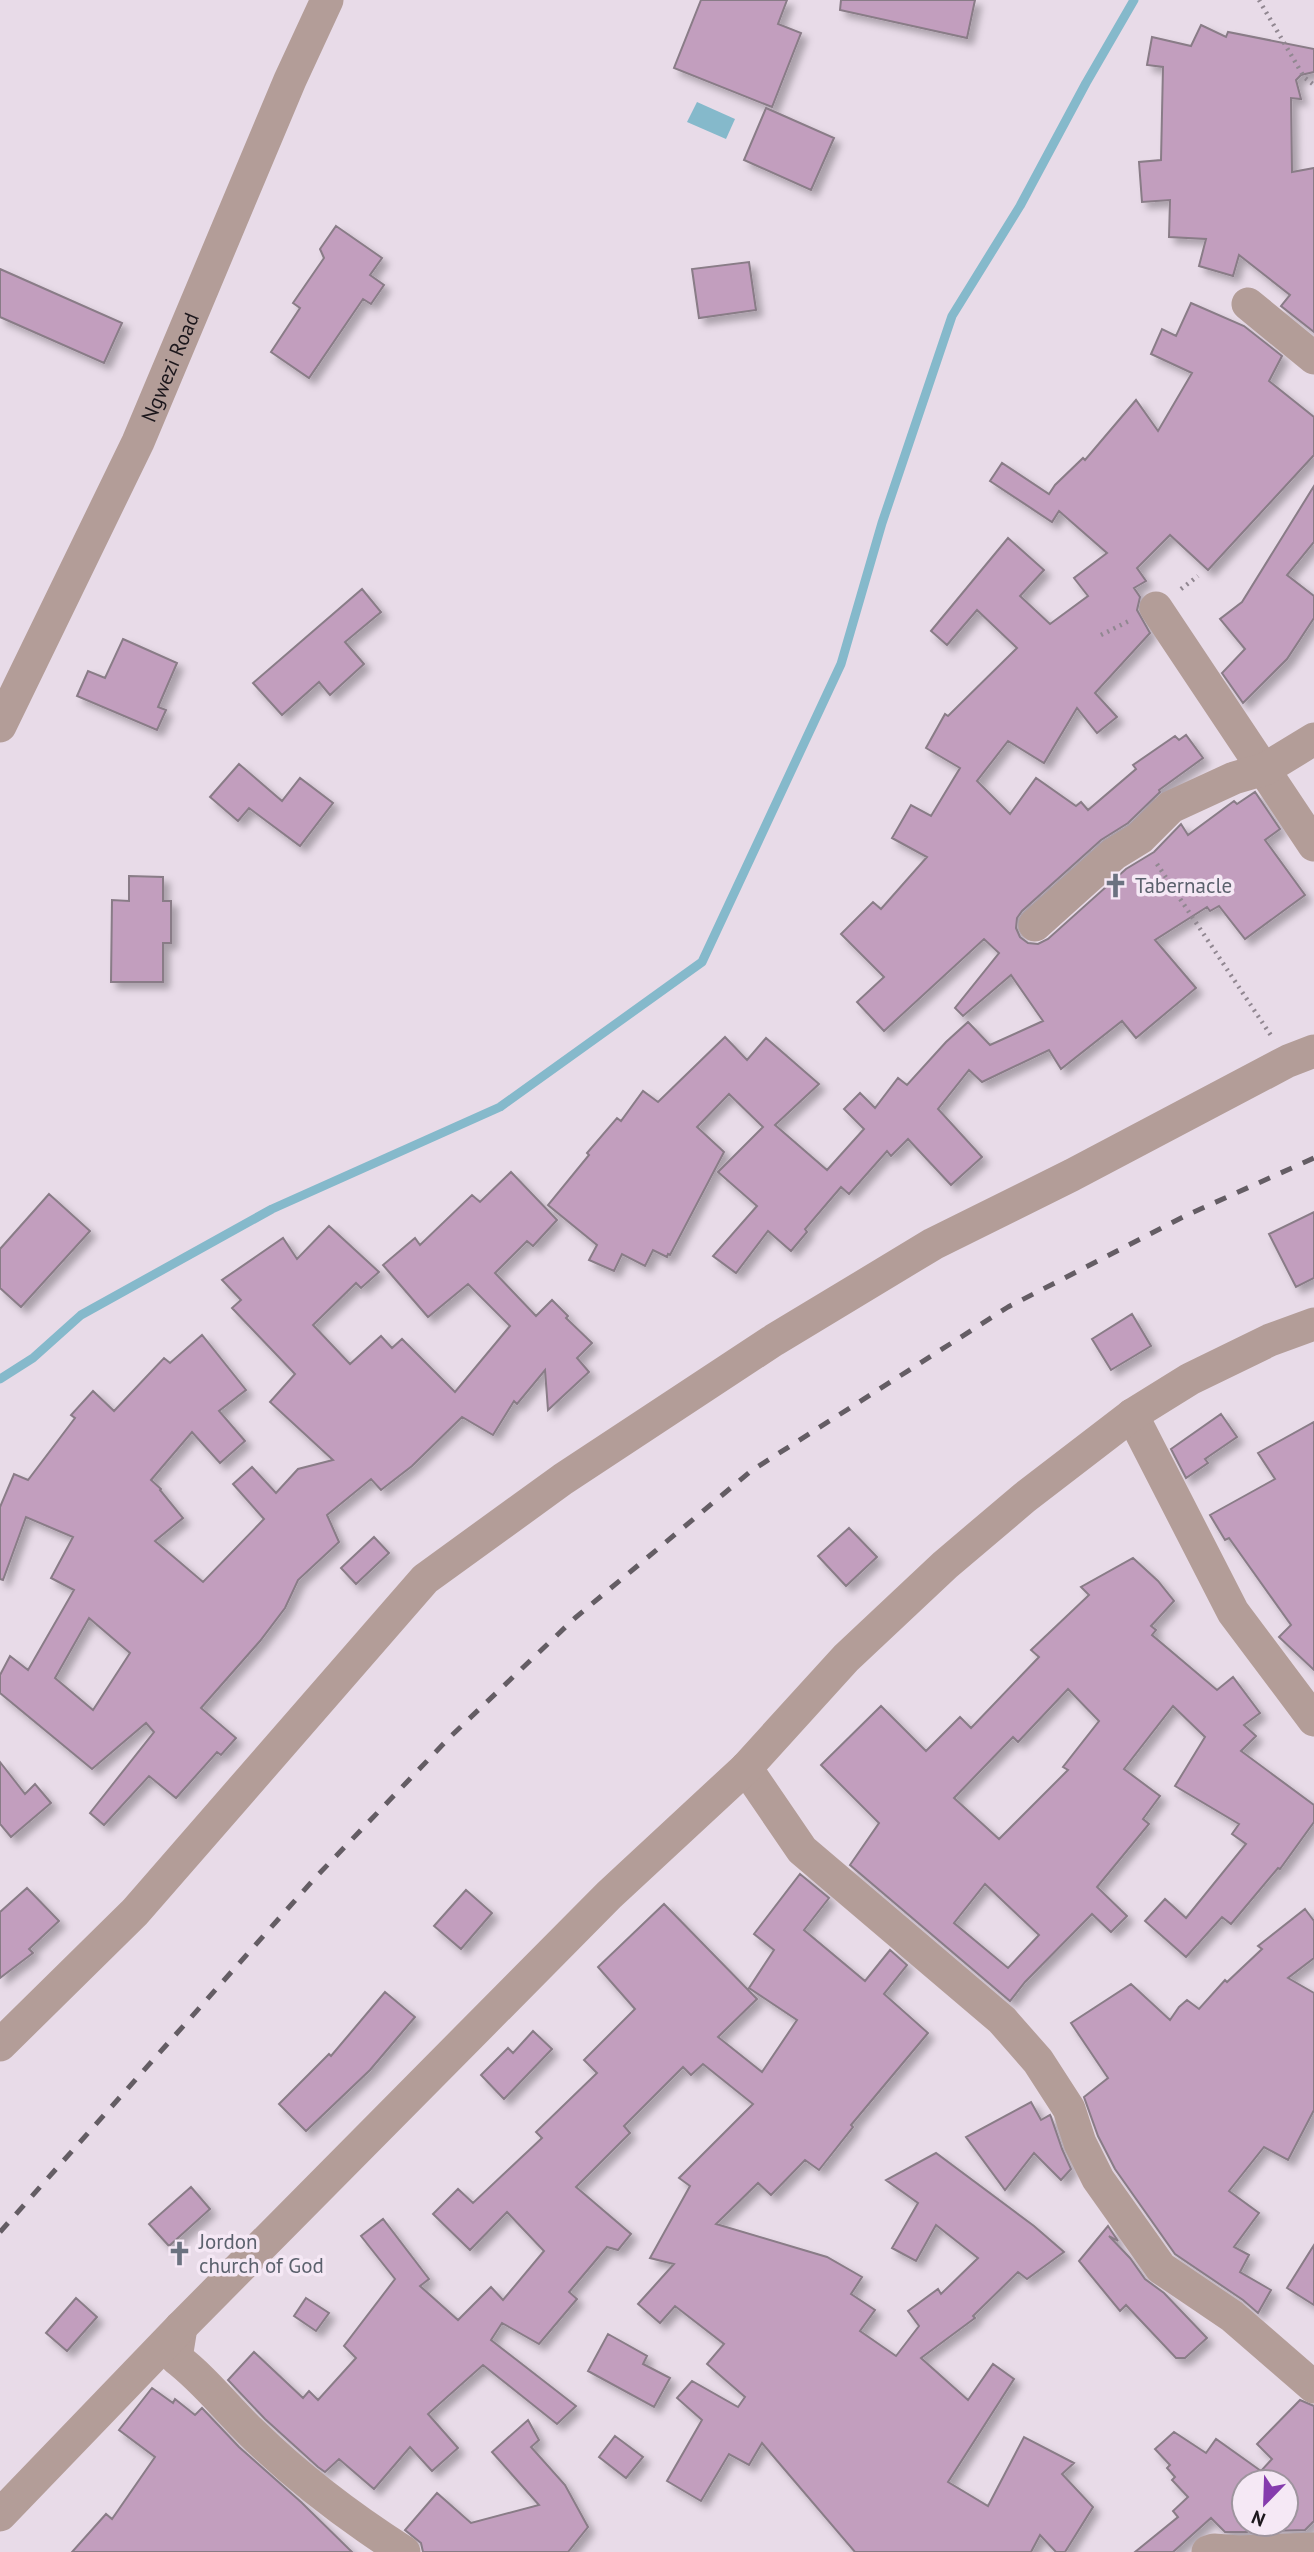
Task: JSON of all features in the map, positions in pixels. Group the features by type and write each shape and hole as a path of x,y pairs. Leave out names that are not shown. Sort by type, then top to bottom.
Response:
{"street":[{"name":"Ngwezi Road","path":"0,726 138,442 290,80 327,0"},
{"path":"1248,304 1314,358"},
{"path":"1156,608 1314,845"},
{"path":"1035,925 1114,854 1140,838 1171,807 1234,778 1265,769 1314,738"},
{"path":"0,2045 135,1912 425,1579 563,1479 774,1340 933,1244 1301,1056"},
{"path":"0,2515 181,2327 609,1895 746,1768 846,1658 945,1565 1024,1498 1132,1415 1201,1374 1270,1340 1314,1324"},
{"path":"1132,1415 1233,1612 1314,1720"},
{"path":"746,1768 802,1850 1002,2020 1038,2061 1069,2109 1080,2143 1098,2179 1161,2268 1232,2316 1314,2387"},
{"path":"181,2327 176,2358 197,2374 250,2431 307,2485 364,2527 404,2552"},
{"path":"1208,2552 1314,2549"}],"path":[{"path":"1259,0 1304,77 1314,85"},
{"path":"1140,838 1301,1056"}],"water":[{"path":"697,102 735,119 726,139 687,122"}],"building":[{"path":"701,0 787,0 778,24 801,33 772,107 674,68"},
{"path":"841,0 975,0 967,38 840,10"},
{"path":"1201,25 1226,37 1228,32 1314,49 1314,72 1301,75 1296,80 1301,99 1291,98 1292,172 1314,168 1314,332 1281,306 1290,295 1239,255 1233,276 1199,266 1206,239 1169,237 1170,200 1142,202 1139,162 1161,160 1163,67 1147,65 1152,37 1191,46"},
{"path":"766,108 834,138 811,190 744,160"},
{"path":"336,226 382,258 370,275 384,285 371,304 363,299 309,378 271,352 300,308 293,303 324,258 320,249"},
{"path":"749,262 756,310 699,318 692,269"},
{"path":"0,269 122,323 104,363 0,317"},
{"path":"1191,303 1244,326 1282,356 1269,381 1314,417 1314,455 1208,570 1170,535 1137,568 1146,581 1134,588 1140,597 1137,610 1150,633 1095,693 1117,717 1097,733 1077,708 1044,763 1008,741 977,781 1010,814 1036,778 1076,806 1081,802 1088,810 1136,769 1133,765 1175,736 1179,740 1186,735 1203,758 1159,790 1128,823 1101,840 1022,911 1017,918 1016,928 1020,937 1028,943 1038,944 1048,939 1126,869 1154,852 1181,824 1188,835 1234,801 1237,804 1255,792 1280,829 1265,840 1305,895 1245,939 1219,906 1210,911 1207,907 1155,940 1196,988 1136,1038 1122,1021 1061,1069 1049,1050 982,1082 969,1070 938,1109 982,1157 951,1185 908,1139 891,1156 887,1151 849,1194 841,1187 805,1229 807,1232 791,1251 768,1231 736,1273 713,1256 757,1206 718,1172 763,1127 729,1094 697,1127 724,1152 670,1255 667,1257 653,1250 645,1266 622,1254 614,1271 589,1260 597,1245 548,1205 589,1155 587,1153 617,1118 621,1121 643,1091 658,1102 725,1037 747,1060 766,1038 819,1084 775,1125 827,1170 864,1129 844,1109 860,1093 875,1108 898,1078 907,1085 968,1022 990,1045 1043,1021 1011,975 963,1016 955,1008 999,953 984,939 884,1031 857,1002 884,977 841,934 873,902 881,909 927,857 892,838 911,805 931,816 960,768 926,748 945,714 948,716 1017,648 977,610 947,645 931,631 1008,538 1044,570 1020,596 1050,624 1088,596 1074,578 1107,553 1059,511 1052,522 990,481 1002,463 1049,494 1083,458 1085,460 1136,400 1158,431 1192,373 1151,354 1162,329 1176,336"},
{"path":"1314,486 1314,542 1287,575 1314,596 1314,618 1287,659 1243,703 1222,673 1245,649 1220,619 1242,602"},
{"path":"362,589 381,612 345,642 364,664 330,695 319,682 282,715 253,683"},
{"path":"123,639 177,663 158,707 166,710 157,730 77,696 88,671 105,678"},
{"path":"239,764 282,801 300,778 333,803 300,846 249,808 238,821 210,797"},
{"path":"129,876 163,877 163,901 171,901 171,943 163,943 163,982 111,982 112,900 129,901"},
{"path":"511,1172 557,1220 533,1246 527,1241 495,1273 536,1316 552,1300 568,1316 566,1318 592,1343 577,1358 589,1372 548,1410 545,1370 517,1404 514,1401 493,1435 462,1417 412,1466 381,1490 371,1479 327,1515 339,1542 298,1580 285,1608 260,1641 201,1708 236,1738 221,1755 217,1752 176,1798 149,1776 104,1825 90,1813 154,1732 146,1723 92,1769 0,1693 0,1675 10,1656 28,1670 74,1590 51,1578 73,1537 26,1517 3,1580 0,1579 0,1507 14,1474 28,1480 75,1418 71,1415 93,1391 114,1411 164,1358 170,1363 202,1335 246,1390 219,1411 245,1441 220,1463 192,1432 151,1480 183,1518 155,1541 203,1582 264,1519 233,1484 252,1467 276,1493 298,1469 333,1460 270,1402 295,1374 232,1308 241,1300 222,1280 283,1238 297,1259 329,1226 379,1272 361,1288 356,1283 313,1325 350,1364 381,1336 392,1348 402,1339 455,1392 510,1326 468,1284 428,1317 383,1265 415,1238 420,1245 472,1195 480,1202","holes":["89,1618 130,1653 93,1710 55,1678"]},
{"path":"49,1194 90,1231 21,1307 0,1288 0,1249"},
{"path":"1314,1212 1314,1278 1296,1287 1269,1234"},
{"path":"1132,1314 1151,1346 1111,1370 1092,1339"},
{"path":"1221,1414 1237,1437 1205,1459 1208,1463 1186,1478 1171,1449"},
{"path":"1314,1422 1314,1670 1279,1637 1291,1625 1229,1538 1225,1540 1210,1515 1275,1479 1258,1453"},
{"path":"849,1528 877,1557 846,1586 818,1556"},
{"path":"374,1537 389,1553 356,1584 341,1568"},
{"path":"1133,1558 1158,1581 1174,1601 1151,1626 1156,1630 1152,1635 1217,1690 1233,1677 1260,1713 1244,1725 1256,1736 1241,1751 1314,1805 1314,1822 1280,1869 1278,1868 1231,1924 1222,1917 1186,1957 1145,1921 1165,1899 1186,1918 1246,1844 1232,1834 1239,1824 1175,1786 1205,1737 1173,1706 1124,1769 1160,1796 1143,1819 1149,1824 1097,1887 1127,1916 1111,1932 1092,1914 1025,1982 1010,2001 850,1865 879,1823 821,1765 881,1706 926,1751 960,1717 971,1728 1039,1657 1031,1650 1089,1595 1081,1587","holes":["1068,1689 1099,1721 1063,1767 1068,1770 999,1839 954,1798 1013,1737 1018,1742","985,1884 1039,1935 1008,1968 954,1923"]},
{"path":"0,1762 25,1794 35,1784 51,1803 11,1837 0,1824"},
{"path":"800,1874 829,1898 804,1930 865,1981 890,1950 907,1965 884,1994 928,2033 851,2125 853,2127 819,2170 805,2160 771,2195 758,2183 716,2224 827,2257 862,2277 851,2294 875,2310 860,2331 896,2356 919,2326 908,2311 938,2289 941,2294 978,2258 936,2225 916,2261 892,2248 918,2203 886,2180 936,2153 1034,2226 1064,2252 1027,2279 1018,2272 973,2316 975,2318 921,2358 968,2400 993,2364 1014,2379 948,2482 988,2506 1024,2437 1074,2463 1062,2474 1093,2507 1065,2552 1056,2552 1040,2535 1031,2552 855,2552 762,2443 749,2465 729,2454 701,2501 667,2481 702,2420 677,2398 692,2381 738,2407 745,2397 707,2364 724,2344 675,2306 660,2323 638,2304 674,2264 650,2258 690,2186 679,2178 753,2104 703,2064 691,2075 683,2067 624,2126 630,2133 576,2187 631,2234 618,2250 607,2247 569,2292 577,2299 539,2344 502,2323 491,2340 576,2406 557,2424 483,2365 428,2414 458,2448 432,2471 410,2447 374,2489 339,2459 325,2472 318,2467 265,2419 228,2380 254,2352 303,2398 309,2391 318,2400 356,2358 344,2346 395,2279 361,2236 383,2219 429,2279 420,2286 458,2320 491,2287 503,2300 544,2251 507,2212 470,2250 433,2214 458,2189 473,2203 542,2138 536,2132 597,2073 584,2060 635,2009 598,1967 664,1904 757,1999 718,2037 762,2072 797,2020 749,1988 774,1950 754,1934"},
{"path":"27,1888 59,1921 29,1949 33,1953 0,1978 0,1912"},
{"path":"466,1890 492,1913 461,1949 434,1926"},
{"path":"1305,1909 1314,1921 1314,1958 1288,1978 1314,1993 1314,2110 1288,2160 1264,2147 1229,2191 1259,2213 1234,2247 1249,2255 1240,2272 1271,2290 1258,2313 1175,2254 1115,2169 1098,2136 1084,2097 1108,2078 1071,2023 1131,1984 1170,2020 1187,2000 1199,2009 1225,1980 1227,1982 1262,1949 1258,1946"},
{"path":"385,1992 415,2017 370,2070 306,2131 279,2104 329,2054 331,2056"},
{"path":"533,2031 552,2049 504,2099 481,2075 508,2048 513,2053"},
{"path":"1031,2102 1041,2120 1050,2115 1071,2169 1061,2180 1034,2153 1005,2190 966,2137"},
{"path":"191,2187 210,2209 169,2246 149,2224"},
{"path":"1108,2226 1118,2241 1109,2236 1145,2279 1164,2293 1207,2338 1185,2358 1176,2358 1126,2305 1120,2311 1079,2261"},
{"path":"1314,2245 1314,2305 1287,2288"},
{"path":"76,2298 97,2317 67,2351 46,2333"},
{"path":"306,2298 329,2313 316,2331 294,2316"},
{"path":"608,2334 647,2356 643,2364 670,2378 654,2407 588,2371"},
{"path":"152,2388 173,2403 175,2399 195,2415 202,2408 239,2447 352,2552 72,2552 106,2514 112,2519 155,2457 119,2430"},
{"path":"1300,2400 1314,2406 1314,2521 1305,2530 1300,2530 1300,2468 1264,2468 1272,2459 1257,2444"},
{"path":"528,2420 539,2440 531,2447 565,2485 588,2527 568,2552 423,2552 421,2543 405,2530 437,2493 471,2523 539,2505 492,2452"},
{"path":"1174,2432 1206,2453 1216,2439 1257,2468 1230,2468 1230,2532 1225,2532 1211,2518 1173,2552 1135,2552 1178,2517 1173,2511 1188,2497 1172,2480 1175,2477 1167,2468 1170,2465 1155,2449"},
{"path":"615,2436 643,2457 626,2478 599,2457"}],"waterway":[{"path":"0,1379 33,1358 81,1315 272,1209 500,1107 702,962 841,664 882,523 952,316 1020,206 1134,0"}],"railway":[{"path":"0,2232 315,1878 450,1737 575,1618 751,1471 1008,1307 1187,1215 1314,1158"}],"place":[{"name":"Tabernacle","path":"1115,885"},
{"name":"Jordon church of God","path":"179,2253"}]}
